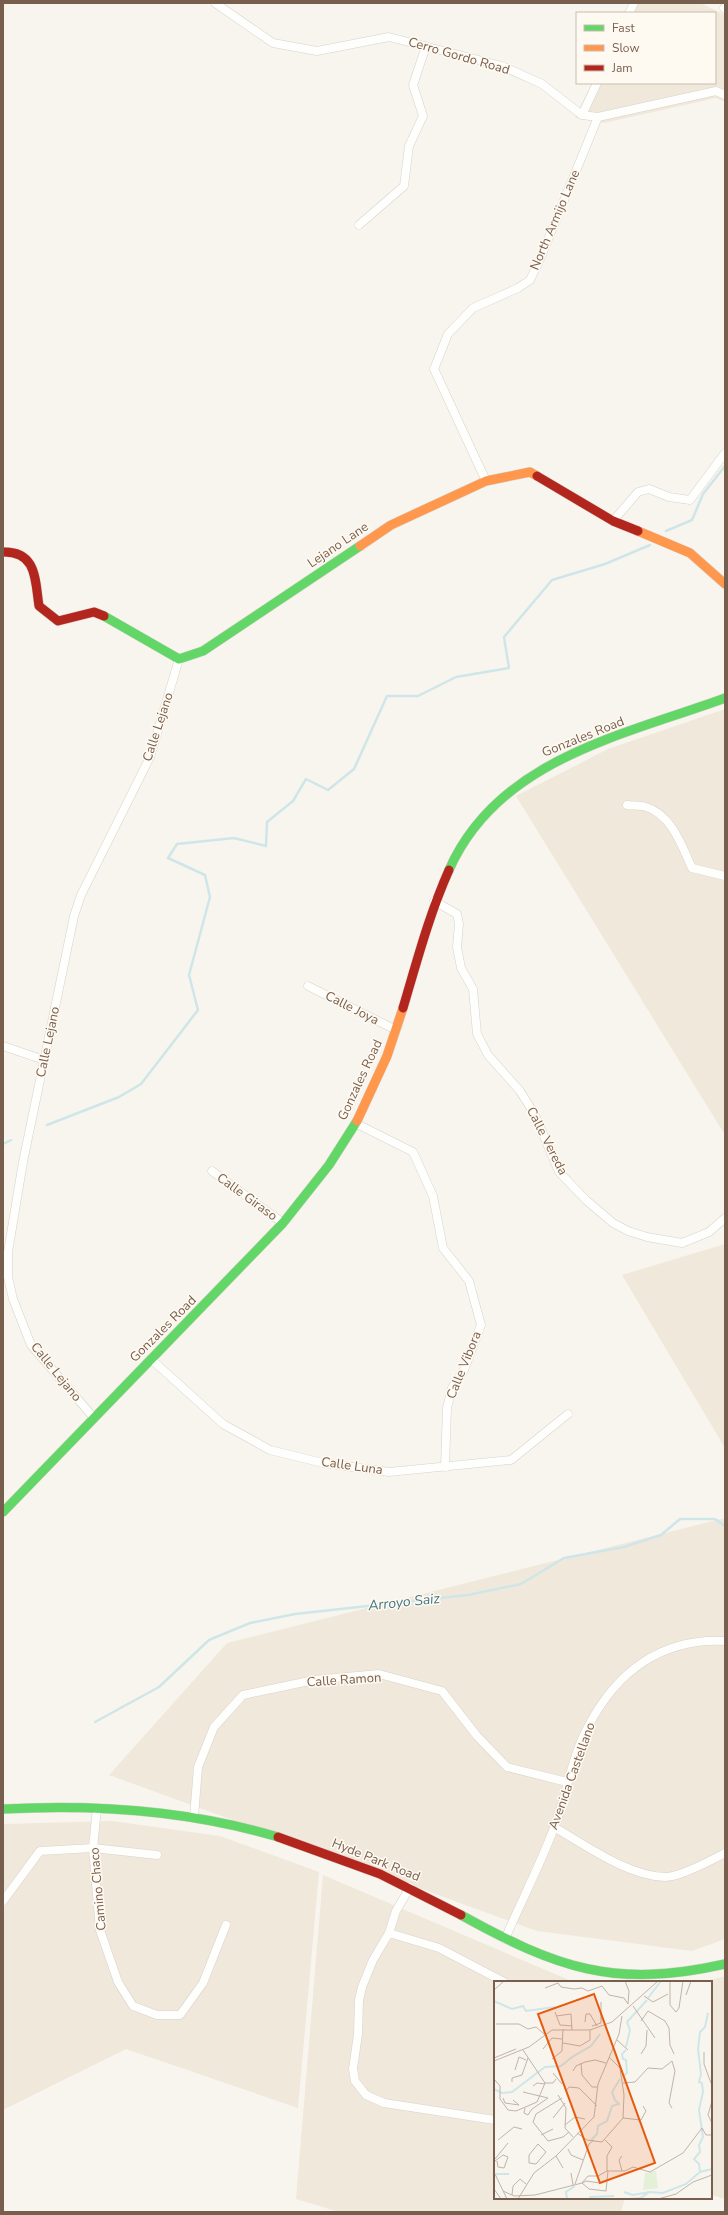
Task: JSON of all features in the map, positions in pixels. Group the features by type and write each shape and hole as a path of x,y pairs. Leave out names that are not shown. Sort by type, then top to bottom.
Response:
{"street":[{"name":"Cerro Gordo Road","path":"215,3 274,43 317,51 389,37 502,66 542,84 582,115"},
{"path":"630,12 634,3"},
{"path":"359,225 404,186 409,146 423,116 413,85 426,46"},
{"path":"597,84 582,115 598,117 716,91 725,95"},
{"name":"North Armijo Lane","path":"486,482 434,369 448,334 473,308 518,288 530,280 598,117"},
{"path":"613,521 638,492 649,489 669,497 690,500 725,453"},
{"name":"Lejano Lane","path":"179,659 203,651 391,525 486,482 530,472 613,521 690,553 725,584"},
{"path":"3,552 15,550 25,556 33,569 39,606 58,621 94,612 112,619 179,659"},
{"name":"Calle Lejano","path":"94,1418 32,1345 13,1299 8,1277 9,1240 65,957 81,895 150,757 179,659"},
{"name":"Gonzales Road","path":"3,1512 152,1360 283,1223 308,1196 333,1161 355,1123 378,1078 396,1030 434,901 449,865 471,832 494,806 536,771 561,757 725,698"},
{"path":"627,805 647,807 665,818 678,838 692,868 725,876"},
{"name":"Calle Vereda","path":"434,901 457,914 459,924 457,946 461,968 473,989 477,1034 488,1055 520,1091 536,1115 559,1172 572,1186 613,1223 647,1237 682,1243 710,1232 725,1218"},
{"name":"Calle Joya","path":"308,986 396,1030"},
{"path":"3,1046 44,1060"},
{"name":"Calle Vibora","path":"355,1123 413,1152 434,1196 444,1248 469,1281 481,1325 464,1370 452,1388 448,1408 445,1467"},
{"name":"Calle Giraso","path":"212,1171 283,1223"},
{"name":"Calle Luna","path":"152,1360 223,1424 270,1450 323,1463 389,1472 511,1460 568,1414"},
{"name":"Avenida Castellano","path":"505,1939 554,1827 567,1782 587,1728 611,1689 637,1665 668,1648 707,1640 725,1641"},
{"name":"Calle Ramon","path":"194,1817 198,1767 214,1727 243,1695 314,1680 379,1674 442,1690 477,1736 506,1767 567,1782"},
{"name":"Hyde Park Road","path":"3,1808 97,1808 194,1817 287,1840 349,1862 410,1887 505,1939 551,1959 599,1971 638,1975 674,1973 725,1964"},
{"name":"Camino Chaco","path":"97,1808 93,1848 100,1930 118,1982 133,2006 157,2015 180,2015 203,1983 226,1925"},
{"path":"554,1827 634,1872 667,1877 706,1863 725,1853"},
{"path":"3,1901 40,1851 93,1848 133,1851 157,1855"},
{"path":"410,1887 396,1911 389,1933 373,1960 360,1994 359,2028 353,2069 357,2086 366,2095 384,2103 494,2120"},
{"path":"389,1933 434,1946 502,1981"}],"shaded area":[{"path":"630,3 700,3 725,15 725,102 716,98 604,123 575,118 592,84 716,84 716,12 626,12"},
{"path":"725,709 725,1135 516,796 608,749"},
{"path":"725,1244 725,1448 622,1275"},
{"path":"725,1518 725,1939 692,1951 537,1931 109,1775 227,1643"},
{"path":"112,1821 220,1836 319,1872 298,2108 126,2049 3,2110 3,1824"},
{"path":"323,1875 569,1980 578,1981 494,1981 494,2199 625,2199 621,2212 339,2212 296,2199"},
{"path":"725,1976 725,2199 712,2195 712,1981 706,1981"}],"waterway":[{"path":"666,531 692,520 703,494 725,466"},
{"path":"47,1125 119,1097 141,1084 198,1010 189,975 210,897 205,875 168,858 177,844 234,838 266,846 267,822 293,801 306,779 328,790 354,769 387,696 418,696 456,677 509,668 504,637 552,580 605,564 650,545"},
{"path":"3,1144 11,1140"},
{"name":"Arroyo Saiz","path":"95,1722 159,1687 209,1640 250,1623 295,1614 468,1595 521,1584 564,1558 624,1547 661,1535 680,1519 715,1519 725,1526"}],"traffic: fast":[{"path":"104,616 179,659 203,651 360,546"},
{"path":"449,870 471,832 498,802 531,777 567,757 605,740 725,698"},
{"path":"3,1512 283,1223 329,1165 357,1121"},
{"path":"3,1809 73,1807 142,1811 210,1821 278,1837"},
{"path":"461,1915 527,1949 587,1969 618,1973 650,1974 686,1971 725,1964"}],"traffic: slow":[{"path":"360,546 391,525 486,481 530,472 537,476"},
{"path":"638,531 690,553 725,584"},
{"path":"357,1121 387,1056 403,1008"}],"traffic: jam":[{"path":"537,476 613,521 638,531"},
{"path":"3,552 14,553 22,556 28,562 35,577 39,606 58,621 94,612 104,616"},
{"path":"403,1008 429,921 449,870"},
{"path":"278,1837 380,1874 461,1915"}]}
